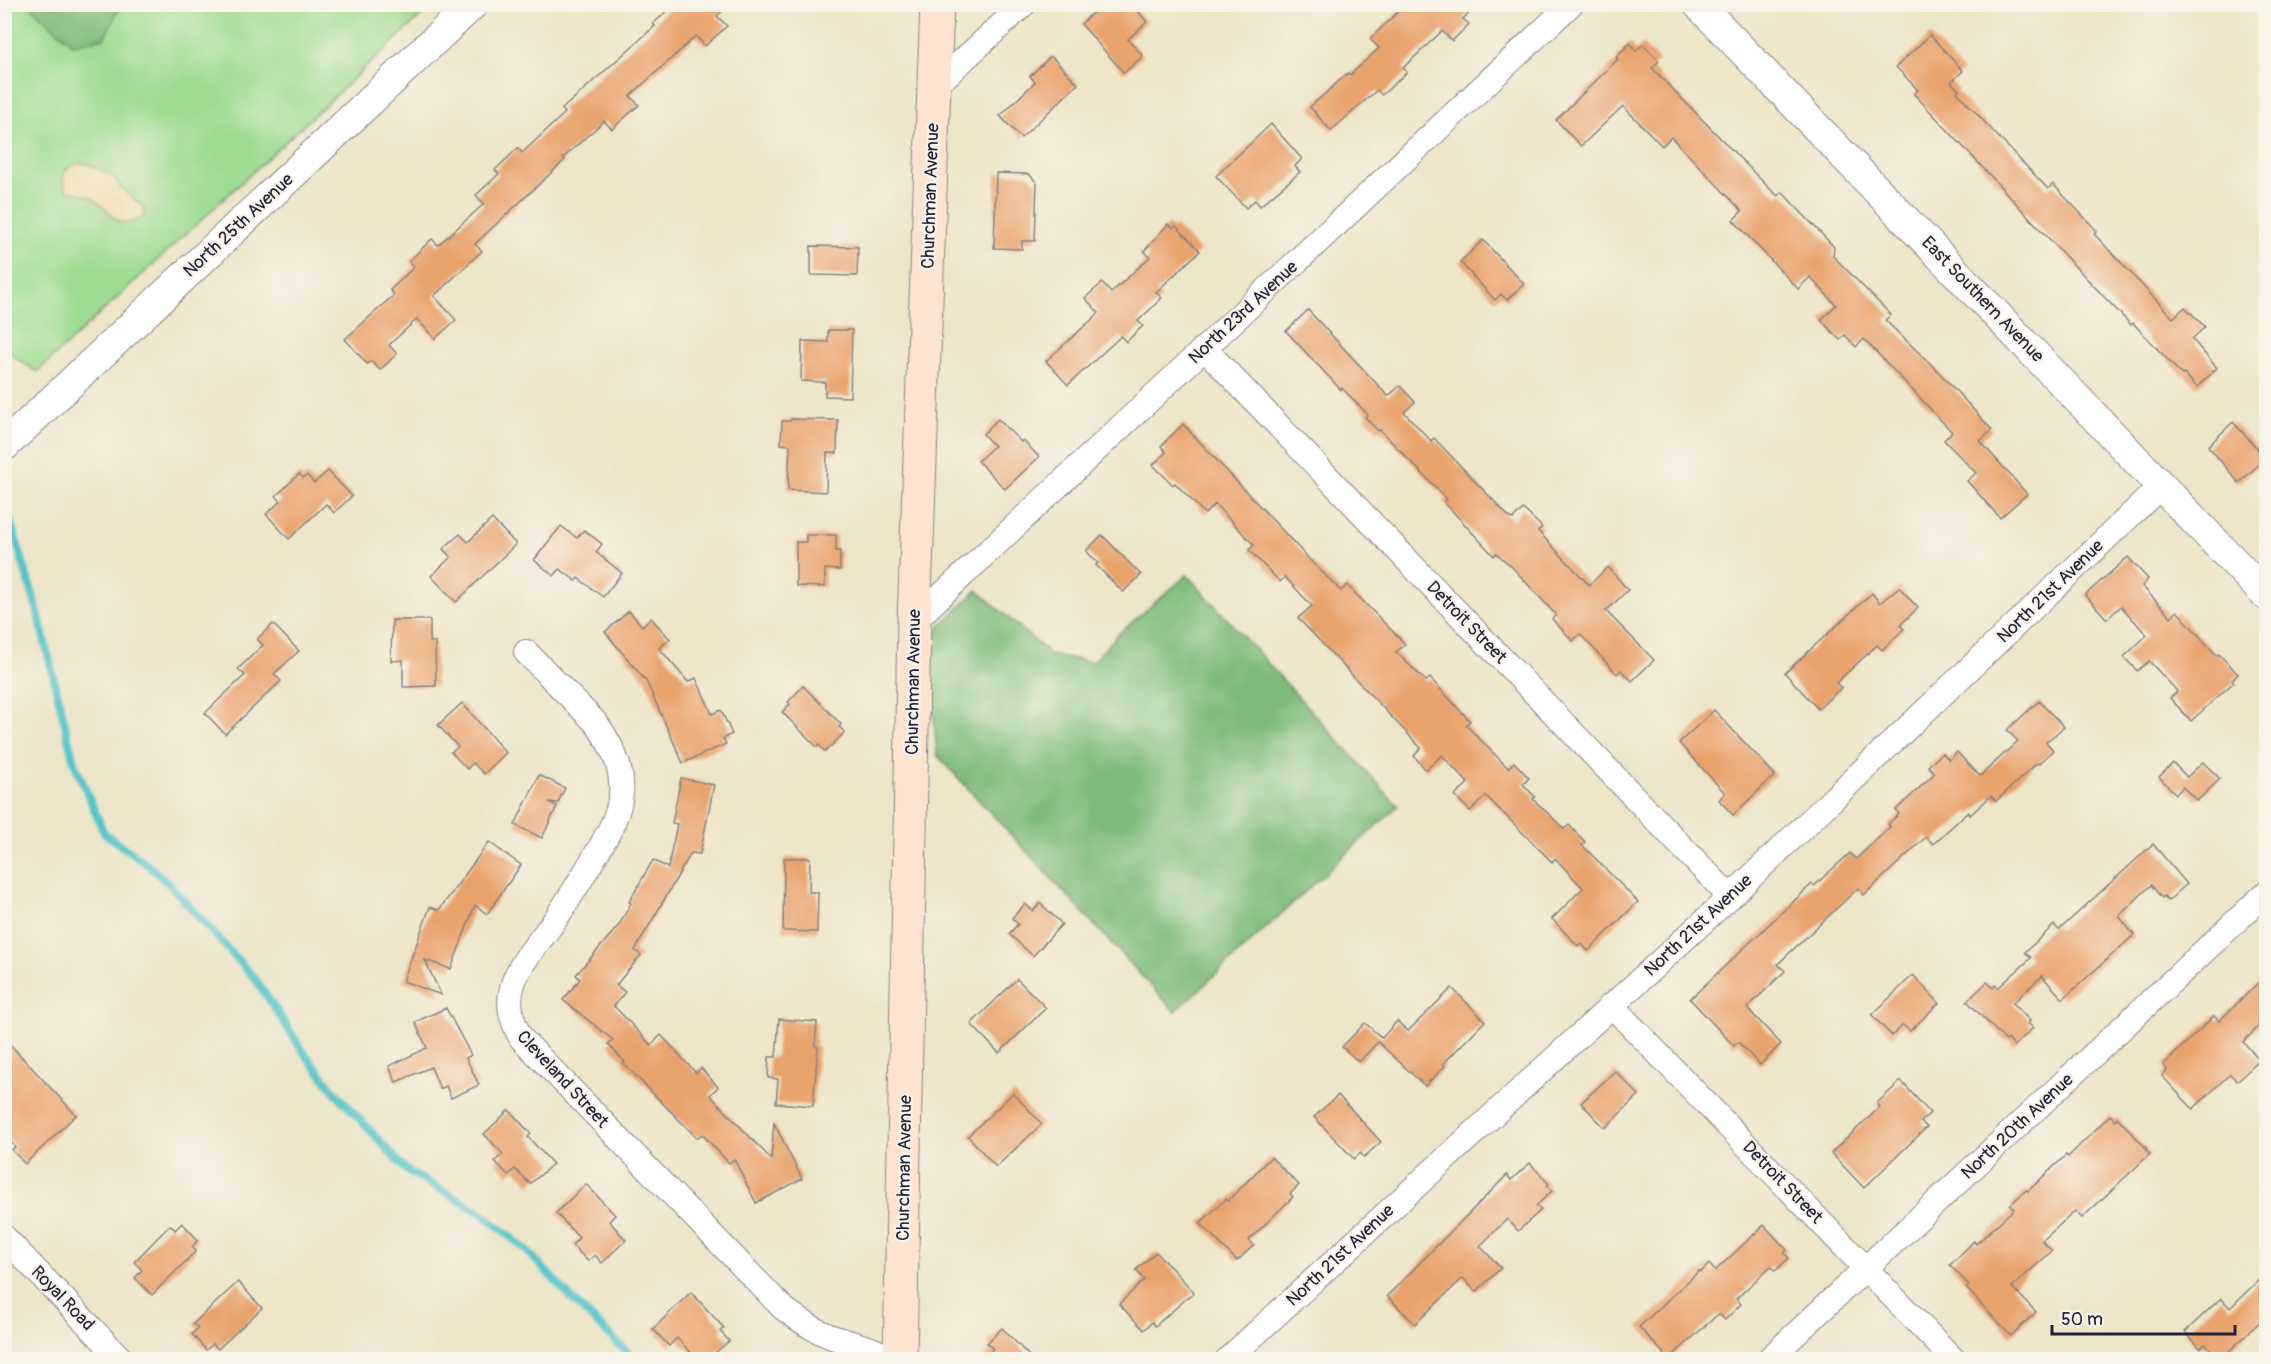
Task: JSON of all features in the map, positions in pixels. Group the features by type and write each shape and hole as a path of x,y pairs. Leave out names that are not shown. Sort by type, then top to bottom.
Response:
{"main road":[{"name":"Churchman Avenue","path":"900,1359 914,621 937,4"}],"street":[{"name":"North 25th Avenue","path":"4,446 473,4"},
{"path":"934,86 1024,4"},
{"name":"North 23rd Avenue","path":"914,621 1571,4"},
{"name":"East Southern Avenue","path":"1698,4 2162,484 2266,595"},
{"name":"Detroit Street","path":"1204,348 1730,897"},
{"name":"North 21st Avenue","path":"1227,1359 1730,897 2162,484"},
{"name":"Cleveland Street","path":"526,652 597,724 604,734 615,755 622,790 618,814 608,836 565,906 523,962 514,978 510,1004 521,1038 783,1308 807,1326 843,1341 868,1347 892,1359"},
{"name":"North 20th Avenue","path":"1768,1359 2266,893"},
{"name":"Detroit Street","path":"1611,1005 1954,1359"},
{"name":"Royal Road","path":"4,1237 122,1359"}],"green space":[{"path":"4,5 433,5 37,372 5,350"},
{"path":"29,5 121,5 104,38 73,45"},
{"path":"1187,575 1398,806 1175,1012 937,755 927,639 977,590 1051,655 1093,662 1117,635"}],"sand":[{"path":"74,164 91,165 114,177 122,189 143,207 145,215 136,221 123,223 91,197 67,191 64,172"}],"building":[{"path":"674,4 730,4 717,16 727,26 705,46 696,36 630,96 639,105 612,129 604,121 475,244 482,251 434,296 456,320 435,339 417,319 389,345 397,354 380,370 371,361 367,364 345,339 394,295 390,290 414,267 409,261 432,239 438,245 484,204 476,195 499,174 495,170 518,148 522,153 565,113 562,109 655,26 653,24"},
{"path":"1102,4 1132,4 1147,22 1128,39 1143,56 1124,73 1081,24"},
{"path":"1406,4 1479,4 1463,19 1469,24 1452,41 1442,31 1403,68 1407,72 1382,95 1377,90 1331,131 1310,107 1379,48 1370,39"},
{"path":"1930,35 1963,71 1951,82 1959,90 1957,92 2003,142 2048,189 2053,184 2097,231 2094,234 2173,318 2185,307 2205,327 2192,339 2217,368 2197,387 2184,374 2182,375 2133,323 2131,325 1914,94 1918,90 1896,67"},
{"path":"1630,43 1636,51 1643,44 1659,61 1652,68 1768,187 1778,196 1782,192 1834,247 1833,256 1891,315 1885,320 1936,369 1992,430 1980,441 2027,494 2000,518 1967,481 1976,473 1944,440 1952,432 1864,339 1856,347 1845,335 1840,340 1821,320 1836,305 1810,277 1798,289 1733,220 1742,211 1671,137 1662,146 1623,106 1581,146 1556,120 1618,59 1616,57"},
{"path":"1051,56 1078,84 1021,138 1000,116 1035,82 1030,76"},
{"path":"1271,124 1302,159 1295,166 1300,172 1260,206 1255,200 1246,208 1216,176"},
{"path":"996,173 1029,174 1037,183 1035,241 1022,241 1022,249 994,248"},
{"path":"1168,224 1173,228 1176,226 1200,251 1156,292 1162,298 1138,321 1143,326 1126,342 1121,336 1068,385 1046,361 1099,313 1085,298 1102,283 1111,293 1150,257 1144,251"},
{"path":"1483,240 1524,284 1507,300 1501,294 1495,300 1460,262"},
{"path":"811,246 858,247 857,276 811,275"},
{"path":"1308,310 1388,396 1400,386 1415,402 1404,412 1431,441 1434,438 1509,517 1513,519 1523,509 1542,527 1538,531 1589,585 1608,567 1628,590 1606,611 1654,660 1632,681 1621,670 1617,674 1580,634 1573,641 1552,619 1556,615 1512,567 1496,553 1494,556 1444,502 1447,499 1380,430 1378,431 1365,417 1368,415 1342,388 1341,390 1286,331"},
{"path":"828,330 852,330 850,397 825,396 825,382 801,381 802,341 828,342"},
{"path":"791,419 838,420 837,453 827,453 826,492 788,490 790,445 781,444 782,421"},
{"path":"998,419 1039,457 1005,489 978,461 994,446 983,434"},
{"path":"2233,422 2266,458 2239,483 2208,446"},
{"path":"1183,424 1341,591 1347,585 1405,644 1396,652 1426,681 1430,678 1470,721 1466,725 1508,768 1514,762 1529,778 1523,784 1535,797 1533,799 1564,829 1569,825 1585,842 1582,845 1638,902 1588,951 1581,943 1578,946 1552,919 1583,888 1555,858 1552,862 1486,796 1470,811 1455,796 1468,783 1442,755 1426,770 1414,756 1421,748 1298,618 1312,606 1285,577 1280,582 1249,550 1254,545 1215,504 1205,514 1175,483 1173,485 1153,465 1166,452 1161,446"},
{"path":"328,471 352,496 334,513 326,504 289,539 266,514 281,501 276,496 299,474 303,478 307,475 314,483"},
{"path":"492,519 516,544 456,602 431,576 451,557 443,549 460,534 468,542"},
{"path":"561,526 577,538 584,530 602,544 596,552 622,573 603,597 578,578 576,581 560,569 554,576 534,560"},
{"path":"806,535 836,535 836,551 840,551 840,570 825,569 825,587 796,586 796,542 806,542"},
{"path":"1102,535 1141,575 1123,592 1096,565 1098,563 1086,551"},
{"path":"2128,557 2148,579 2142,586 2171,617 2177,611 2217,656 2219,654 2238,674 2232,680 2234,682 2191,721 2170,698 2177,692 2176,690 2149,661 2137,671 2124,657 2147,635 2121,606 2107,619 2085,595"},
{"path":"1899,587 1918,608 1900,625 1904,629 1882,650 1877,645 1836,683 1841,688 1818,709 1785,673 1872,593 1880,603"},
{"path":"629,611 642,626 651,618 670,639 659,648 688,682 696,678 712,714 721,710 732,734 723,738 726,744 683,763 646,681 605,632"},
{"path":"392,620 430,620 430,642 435,642 436,686 403,687 403,660 391,661"},
{"path":"273,624 299,651 274,674 281,681 225,734 205,713 245,675 238,669 263,645 257,639"},
{"path":"803,686 841,724 839,727 845,732 825,752 782,712"},
{"path":"2039,701 2064,727 2046,742 2053,750 1996,801 1991,796 1970,815 1968,812 1933,844 1926,837 1864,895 1858,888 1778,964 1785,971 1747,1008 1781,1044 1760,1065 1738,1042 1734,1046 1690,999 1812,884 1814,886 1850,853 1856,859 1890,827 1888,824 1899,814 1896,810 1935,773 1928,766 1943,753 1949,760 1957,752 1980,776 2018,741 2007,730"},
{"path":"462,703 506,753 484,774 473,763 467,769 451,752 458,747 438,725"},
{"path":"1714,710 1775,775 1733,815 1719,800 1725,793 1679,743"},
{"path":"2203,762 2220,779 2197,801 2183,787 2176,794 2159,777 2173,763 2187,777"},
{"path":"539,775 565,788 558,803 549,802 557,806 542,838 515,825"},
{"path":"681,778 714,785 700,854 691,853 635,950 641,955 616,985 625,992 614,1006 651,1045 661,1035 696,1073 701,1068 718,1087 710,1095 771,1159 774,1123 802,1179 756,1203 734,1159 729,1163 702,1134 697,1138 623,1063 625,1062 608,1044 613,1040 563,1000 580,979 576,975 619,925 653,860 668,868 677,824 672,823"},
{"path":"489,842 521,865 487,914 475,905 451,969 425,960 441,995 403,981 430,907 439,910"},
{"path":"2153,844 2187,884 2168,901 2164,896 2162,898 2151,885 2119,916 2134,935 2063,999 2042,976 2013,1003 2030,1021 2028,1023 2033,1028 2014,1046 2008,1039 2006,1041 1967,1001 1987,982 1993,988 1995,985 1998,988 2031,958 2025,952 2054,925 2059,930"},
{"path":"784,858 810,858 809,892 818,892 817,932 783,931"},
{"path":"1040,903 1062,924 1033,956 1009,934 1018,924 1012,918 1025,904 1033,911"},
{"path":"1913,975 1939,1003 1910,1031 1903,1025 1892,1036 1872,1015"},
{"path":"2266,975 2266,1019 2243,1042 2260,1060 2237,1081 2230,1074 2193,1109 2162,1076 2167,1070 2163,1065 2214,1016 2219,1021"},
{"path":"1017,979 1046,1008 999,1053 971,1024"},
{"path":"1452,988 1485,1021 1425,1086 1378,1042 1359,1062 1342,1047 1365,1023 1382,1038 1397,1021 1408,1031"},
{"path":"446,1008 471,1055 466,1058 479,1085 451,1098 446,1086 440,1089 431,1067 396,1082 389,1066 427,1048 415,1022"},
{"path":"779,1019 817,1022 815,1046 818,1047 813,1106 776,1103 778,1079 768,1078 769,1057 776,1057"},
{"path":"4,1038 76,1115 25,1164 12,1150 15,1147 4,1135"},
{"path":"1615,1071 1639,1095 1605,1128 1581,1103"},
{"path":"1901,1081 1930,1113 1921,1122 1927,1127 1864,1188 1831,1153 1880,1107 1877,1103"},
{"path":"1013,1093 1042,1124 996,1167 968,1136"},
{"path":"1338,1095 1381,1142 1364,1157 1360,1153 1354,1159 1314,1117"},
{"path":"509,1110 531,1134 528,1137 553,1164 530,1184 515,1169 508,1175 495,1161 503,1154 484,1134"},
{"path":"2110,1115 2115,1120 2117,1117 2150,1154 2082,1218 2075,1211 2042,1241 2052,1251 2012,1287 2036,1312 2011,1336 1966,1288 1969,1285 1950,1265 1974,1241 1976,1244 2014,1209 2010,1205 2066,1155 2068,1157"},
{"path":"1271,1157 1299,1185 1290,1194 1293,1197 1249,1240 1254,1245 1237,1261 1200,1223 1226,1199 1228,1201"},
{"path":"1530,1163 1549,1184 1547,1186 1552,1191 1536,1206 1541,1210 1518,1231 1507,1219 1480,1246 1501,1268 1476,1292 1463,1278 1415,1324 1387,1296 1507,1175 1511,1180"},
{"path":"586,1184 615,1215 609,1221 626,1240 602,1263 595,1255 588,1261 572,1245 579,1238 556,1213"},
{"path":"182,1223 198,1240 192,1247 196,1251 152,1295 135,1278 142,1270 134,1262 170,1225 175,1230"},
{"path":"1764,1225 1787,1250 1784,1253 1789,1258 1775,1271 1771,1266 1736,1299 1741,1304 1725,1320 1719,1314 1716,1316 1669,1359 1639,1327 1699,1271 1701,1272 1709,1264 1715,1271"},
{"path":"1156,1252 1194,1292 1155,1326 1152,1322 1144,1330 1119,1304 1144,1280 1136,1270"},
{"path":"2266,1273 2266,1316 2221,1359 2205,1344 2200,1348 2185,1332 2221,1298 2230,1308"},
{"path":"238,1282 262,1308 218,1349 213,1344 206,1350 192,1334 198,1328 193,1324"},
{"path":"691,1292 724,1328 720,1331 729,1341 708,1359 697,1359 677,1338 669,1346 653,1329"},
{"path":"1002,1328 1032,1359 981,1359 993,1349 987,1343"}],"waterway":[{"path":"4,500 37,609 74,762 104,833 143,861 169,884 256,980 303,1051 335,1092 406,1170 480,1212 525,1249 635,1360"}]}
